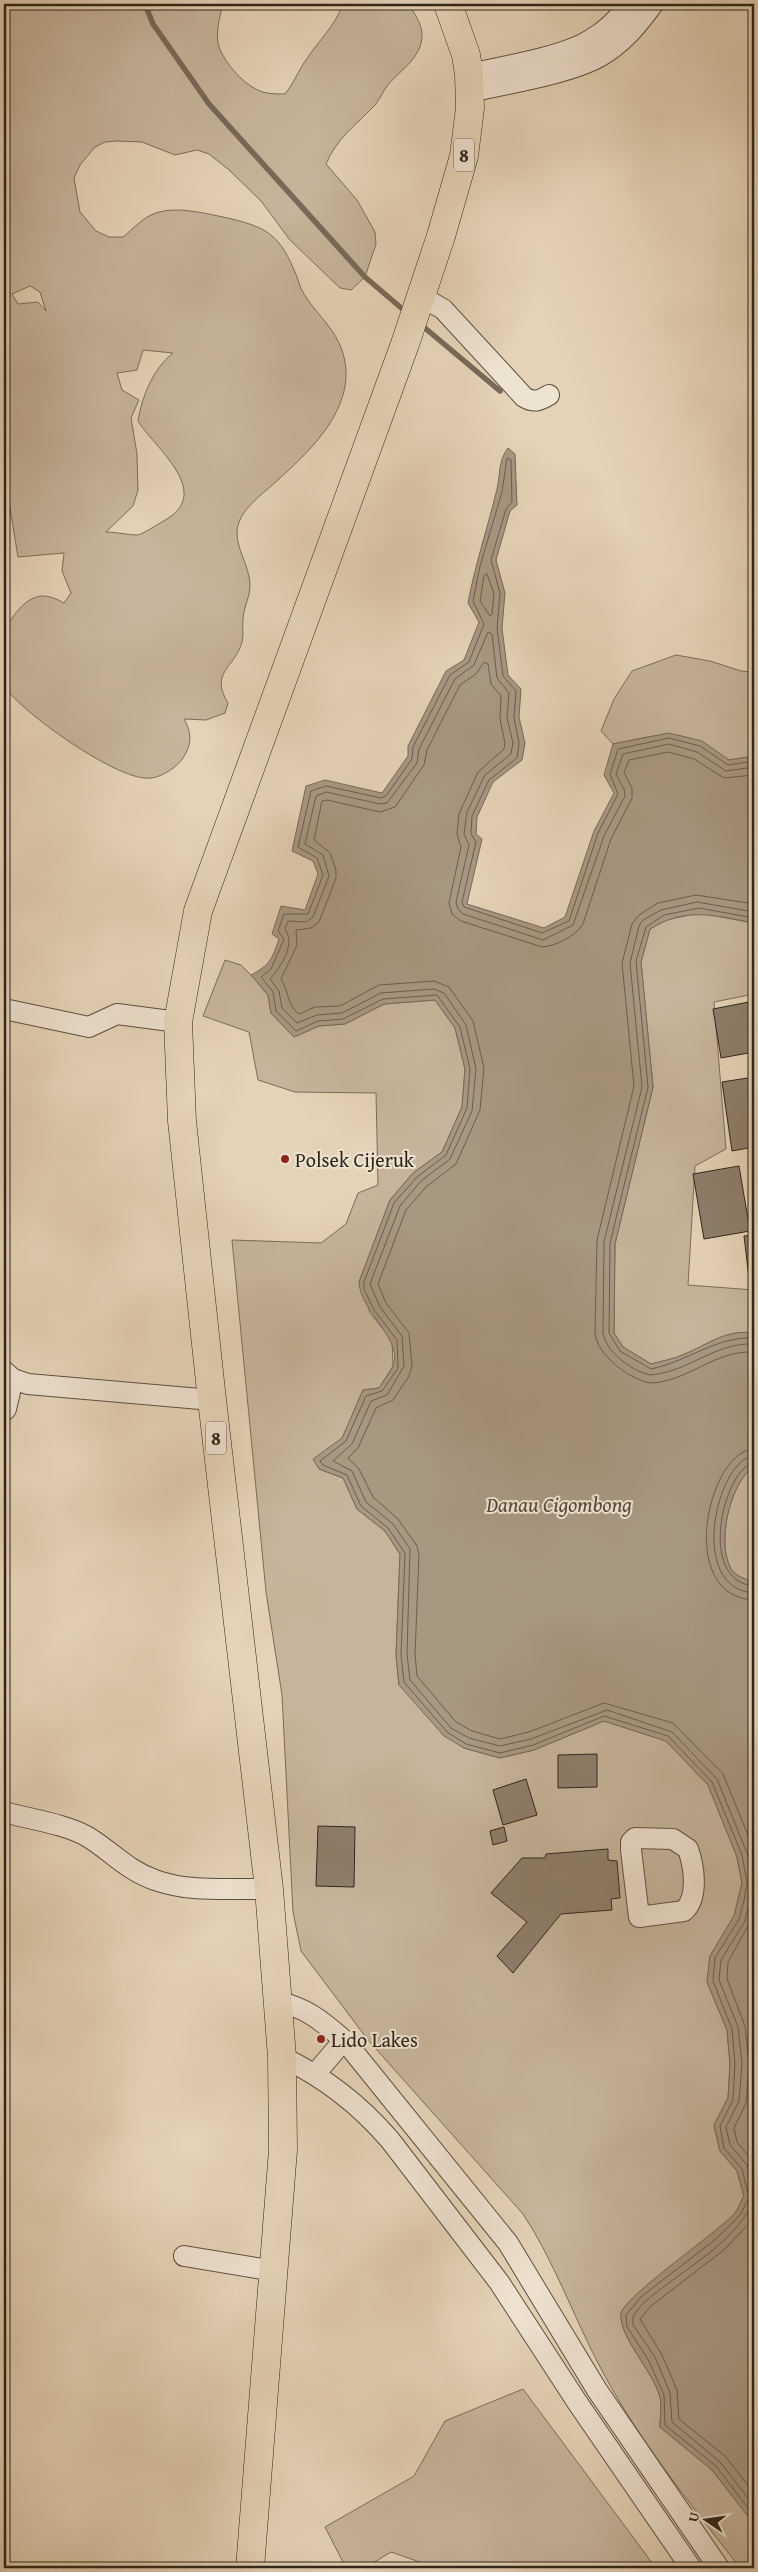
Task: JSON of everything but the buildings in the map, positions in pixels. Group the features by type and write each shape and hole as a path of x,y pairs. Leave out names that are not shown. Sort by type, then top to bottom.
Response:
{"highway":[{"name":"8","path":"250,2568 275,2271 283,2150 282,2057 269,1889 212,1400 182,1121 178,1022 198,911 405,344 441,236 464,156 468,134 469,83 460,34 448,4"}],"street":[{"path":"469,83 511,65 589,41 610,26 630,4"},
{"path":"469,83 564,69 598,57 625,38 654,4"},
{"path":"419,300 444,309 524,397 531,401 539,401 549,395"},
{"path":"4,1008 89,1027 117,1014 178,1022"},
{"path":"4,1411 8,1401 8,1375 28,1384 212,1400"},
{"path":"4,1812 77,1832 88,1837 138,1874 157,1881 183,1887 269,1889"},
{"path":"278,2002 295,2005 313,2014 344,2040 508,2243 597,2390 719,2568"},
{"path":"316,2074 344,2040"},
{"path":"282,2057 316,2074 367,2115 390,2140 499,2282 577,2402 691,2568"},
{"path":"367,2115 390,2096"},
{"path":"184,2256 275,2271"}],"shaded area":[{"path":"4,4 223,4 219,23 218,43 223,56 240,77 252,87 271,94 285,94 303,64 336,19 343,4 408,4 417,18 422,31 418,50 410,63 388,85 375,105 341,139 326,164 357,200 375,232 376,244 365,277 351,290 340,288 290,240 261,201 228,169 209,154 197,150 175,155 142,142 105,142 95,147 80,165 74,178 80,212 96,231 109,237 123,237 147,217 172,210 223,217 258,227 267,232 282,247 302,291 336,336 345,363 346,382 341,401 322,435 294,465 247,509 239,522 238,540 250,584 243,617 242,642 239,651 222,677 223,693 228,703 225,713 206,720 184,719 190,734 186,753 173,768 155,777 136,777 95,758 50,728 14,698 4,686 3,644 5,632 17,611 35,597 48,597 64,603 71,593 62,571 64,553 18,557 4,471 4,300 6,295 11,293 4,289","holes":["30,286 40,292 46,311 38,302 18,304 12,294","143,350 173,353 154,375 142,402 138,421 175,469 182,482 184,495 180,508 167,519 143,533 137,535 106,532 133,506 138,490 137,454 131,418 139,400 122,390 117,373 137,370"]},
{"path":"676,655 710,661 741,671 754,672 754,756 729,760 698,742 673,735 661,735 613,744 601,731 614,699 632,671"},
{"path":"699,913 754,923 754,994 714,1002 726,1149 695,1166 688,1285 754,1290 754,1333 744,1332 726,1335 681,1356 651,1364 623,1347 614,1333 615,1244 653,1087 641,962 650,929 666,920"},
{"path":"225,960 241,965 251,975 268,995 271,1013 294,1037 319,1026 345,1024 384,1004 435,1000 455,1028 465,1069 462,1107 442,1152 413,1173 390,1200 359,1282 370,1313 392,1340 393,1366 379,1388 363,1390 342,1439 319,1469 343,1478 357,1509 385,1531 400,1554 396,1655 399,1685 464,1748 500,1758 534,1750 604,1721 666,1741 708,1785 737,1857 742,1883 734,1916 710,1956 707,1982 727,2030 730,2064 728,2098 714,2125 720,2151 737,2171 744,2196 736,2211 725,2223 637,2294 621,2314 625,2333 651,2376 660,2397 660,2427 712,2470 754,2524 754,2568 740,2568 664,2468 629,2417 598,2363 544,2250 523,2214 368,2040 301,1951 293,1912 282,1695 266,1592 232,1240 321,1243 346,1224 358,1193 378,1185 376,1093 295,1092 258,1080 249,1032 203,1016"},
{"path":"754,1466 754,1582 735,1574 731,1569 727,1558 725,1529 732,1499 738,1485"},
{"path":"523,2389 656,2568 437,2568 391,2552 365,2568 346,2568 325,2527 414,2476 445,2421"}],"water":[{"path":"4,253 9,257 9,282 4,295"},
{"name":"Danau Cigombong","path":"508,448 515,454 517,505 510,511 496,560 505,593 502,628 508,675 521,689 519,717 525,743 522,760 493,782 477,817 476,834 482,839 467,904 544,928 565,917 594,831 614,793 604,775 613,744 669,733 702,741 729,760 754,756 754,923 701,915 676,917 650,929 641,962 653,1087 615,1244 614,1333 623,1347 651,1364 681,1356 726,1335 744,1332 754,1333 754,1466 738,1485 732,1499 725,1529 725,1544 731,1569 735,1574 754,1582 754,2524 712,2470 660,2427 660,2397 651,2376 625,2333 621,2314 637,2294 735,2213 744,2196 737,2171 720,2151 714,2125 728,2098 730,2064 727,2030 707,1982 710,1956 734,1916 742,1883 737,1857 708,1785 666,1741 604,1721 534,1750 500,1758 464,1748 444,1736 399,1685 396,1655 400,1554 385,1531 357,1509 343,1478 319,1469 313,1459 342,1438 363,1390 379,1388 392,1368 395,1358 393,1347 361,1293 359,1282 390,1200 413,1173 442,1152 462,1107 465,1069 455,1028 435,1000 384,1004 345,1024 319,1026 294,1037 271,1013 268,995 251,975 270,961 274,952 279,939 272,934 281,906 305,910 318,874 313,861 292,851 306,786 325,780 382,793 408,756 408,746 446,671 464,660 479,622 468,603 498,487 502,459"}],"waterway":[{"path":"145,4 153,24 209,104 365,277 406,312"},
{"path":"419,323 500,391"}],"place":[{"name":"Polsek Cijeruk","path":"285,1159"},
{"name":"Lido Lakes","path":"321,2039"}]}
